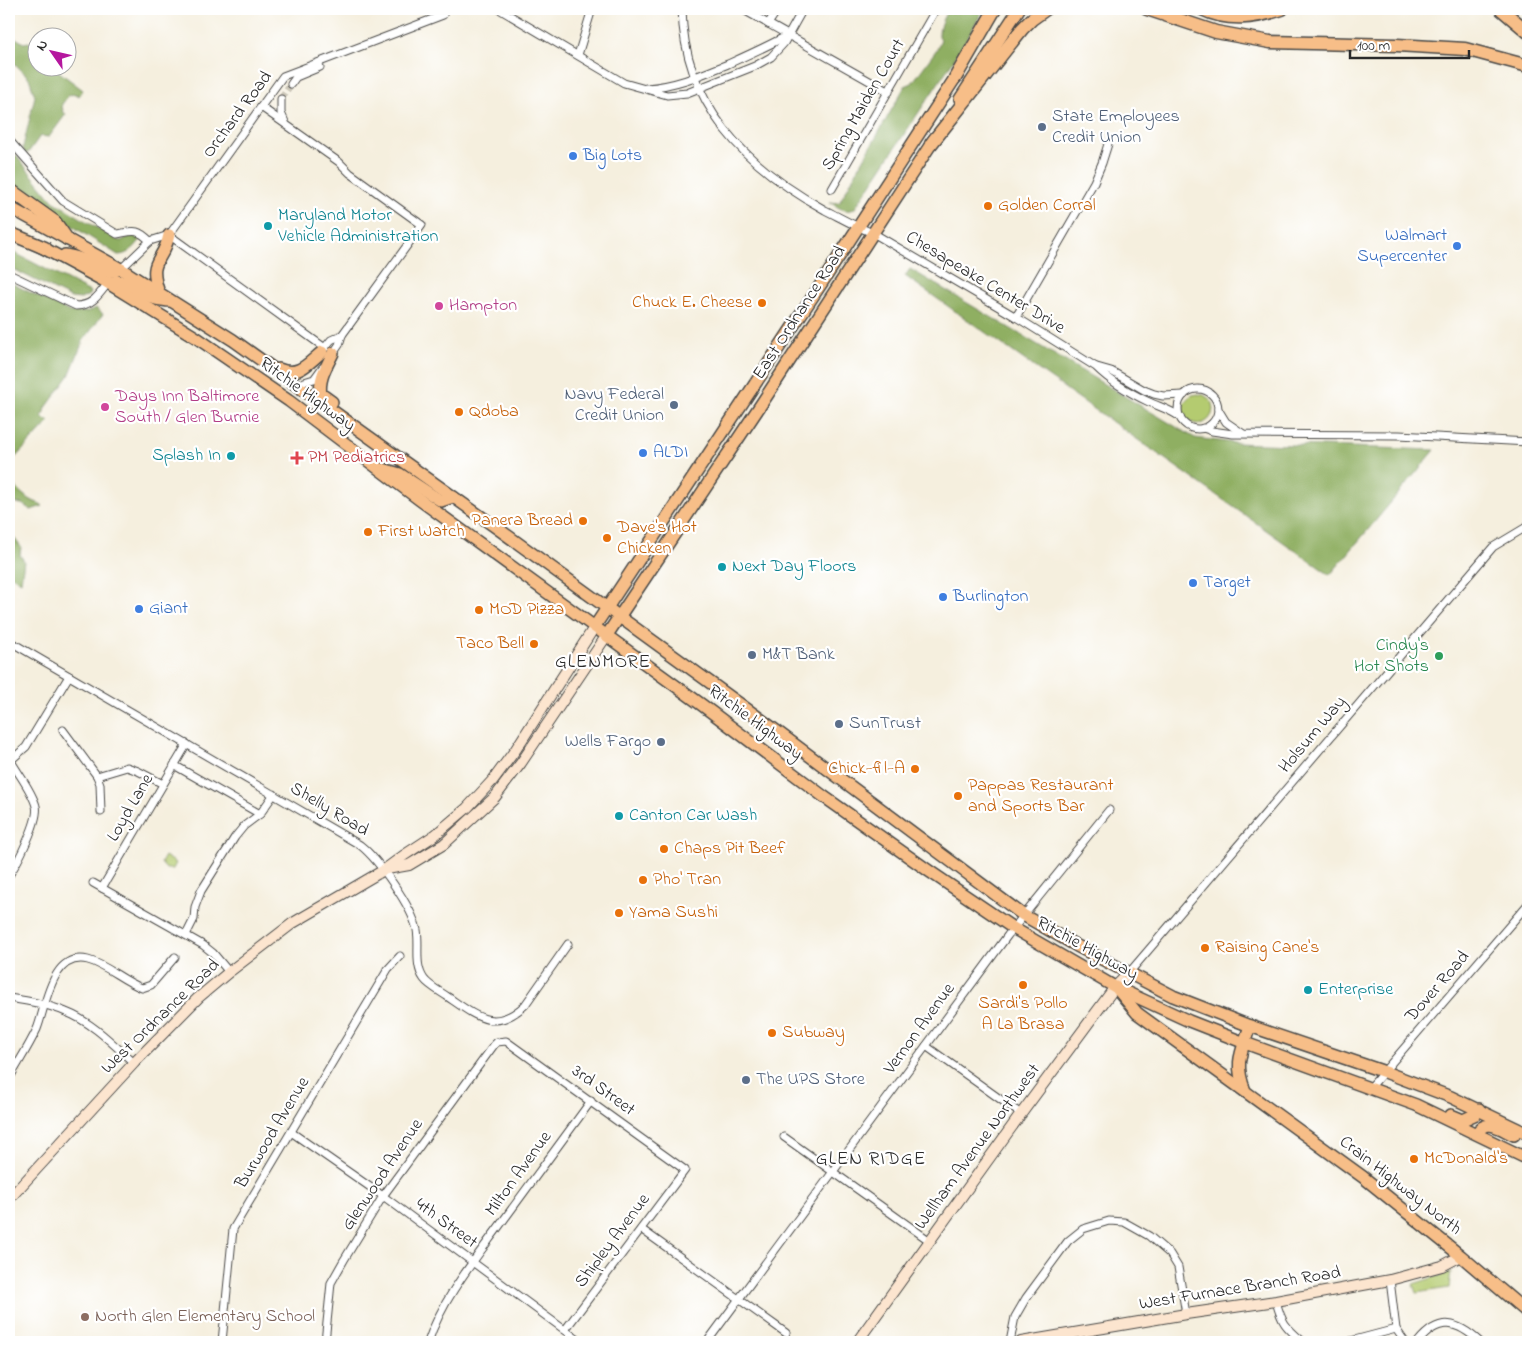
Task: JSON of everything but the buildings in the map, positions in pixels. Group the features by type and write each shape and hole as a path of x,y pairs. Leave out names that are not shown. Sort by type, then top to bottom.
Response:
{"highway":[{"path":"955,78 995,9"},
{"path":"931,144 1022,30 1032,19 1046,9"},
{"path":"1148,9 1161,11 1216,32 1270,42 1397,45 1465,50 1528,66"},
{"path":"1202,9 1219,15 1246,18 1282,9"},
{"path":"1501,9 1528,32"},
{"path":"9,189 55,222 67,239"},
{"path":"9,233 44,248"}],"main road":[{"name":"East Ordnance Road","path":"595,626 1000,9"},
{"name":"East Ordnance Road","path":"607,635 762,404 1019,9"},
{"name":"Ritchie Highway","path":"9,206 159,293 302,385 355,427 759,718 1023,915 1128,974 1173,996 1250,1026 1385,1072 1479,1109 1528,1134"},
{"name":"Ritchie Highway","path":"9,228 108,283 224,356 595,626 828,799 942,881 1013,928 1115,987 1189,1021 1245,1044 1416,1105 1528,1159"},
{"path":"159,293 154,279 154,269 166,246 169,235"},
{"path":"44,248 84,260 107,272 121,270"},
{"path":"108,283 116,280 122,281 154,299 173,302"},
{"path":"270,366 287,372 300,371 326,351"},
{"path":"326,351 320,386 321,394 346,413 355,427"},
{"path":"376,467 400,474 441,501 453,496"},
{"name":"West Ordnance Road","path":"9,1199 134,1063 198,998 293,923 384,870 435,835 467,808 493,780 516,749 595,626"},
{"name":"West Ordnance Road","path":"384,870 408,865 444,844 495,797 521,763 607,635"},
{"name":"Wellham Avenue Northwest","path":"857,1342 1021,1114 1115,987 1128,974"},
{"name":"Crain Highway North","path":"1115,987 1137,1013 1362,1177 1461,1256 1528,1313"},
{"path":"1245,1091 1238,1069 1250,1026"},
{"path":"1416,1105 1435,1109 1463,1120 1476,1114 1479,1109"},
{"path":"1477,1133 1482,1127 1487,1125 1513,1135 1528,1134"},
{"name":"West Furnace Branch Road","path":"1022,1342 1079,1338 1186,1314 1276,1301 1390,1280 1442,1266 1461,1256"}],"street":[{"path":"499,9 624,83 667,95 686,93 755,66 772,57 784,43 803,9"},
{"path":"578,55 592,9"},
{"name":"Chesapeake Center Drive","path":"682,9 683,31 695,78 721,127 748,157 785,186 873,234 1016,317 1096,367"},
{"path":"742,9 889,92"},
{"path":"768,24 778,9"},
{"name":"Spring Maiden Court","path":"832,189 936,9"},
{"name":"Orchard Road","path":"169,235 283,76 443,15"},
{"path":"644,89 665,87 695,78 788,35"},
{"path":"291,84 296,78 330,63 340,55"},
{"path":"281,99 281,114 285,122"},
{"path":"261,107 285,122 422,225 342,335 339,345 326,351 306,373 302,385"},
{"path":"9,140 50,189 63,201 117,234 134,231 140,232 150,240"},
{"path":"1016,317 1094,182 1108,144"},
{"path":"121,270 150,240 169,235 326,351"},
{"path":"9,274 76,306 84,306 92,302 108,283"},
{"path":"302,385 314,379 326,351"},
{"path":"1096,367 1111,371 1144,390 1163,396 1184,395 1192,390 1204,389 1216,399 1218,414 1212,423 1203,428"},
{"path":"1096,367 1107,378 1143,399 1174,412 1189,426 1212,431 1233,434 1399,435 1528,442"},
{"path":"1180,417 1179,405 1184,395"},
{"path":"1218,409 1226,422 1242,433"},
{"name":"Holsum Way","path":"1128,974 1493,547 1528,526"},
{"name":"Shelly Road","path":"9,640 350,838 370,852 384,870 417,930 419,970 425,981 477,1017 488,1021 498,1020 517,1012 525,1005 568,944"},
{"path":"9,875 33,826 37,812 33,799 10,762 26,747 35,734 69,676"},
{"path":"63,730 97,776 100,784 101,812"},
{"name":"Loyd Lane","path":"102,888 187,744"},
{"path":"174,765 260,814"},
{"path":"97,776 126,767 163,784"},
{"path":"186,935 194,920 201,891 235,837 244,826 260,814 274,794"},
{"name":"Vernon Avenue","path":"707,1342 1013,928 1109,810"},
{"path":"93,883 186,935 213,954 229,972"},
{"name":"Dover Road","path":"1369,1089 1528,904"},
{"name":"Burwood Avenue","path":"222,1342 233,1229 388,969 400,956"},
{"path":"9,1079 36,1029 52,980 61,968 73,961 87,960 142,988 151,985 175,957"},
{"path":"9,998 45,1005 66,1012 86,1022 134,1063"},
{"name":"3rd Street","path":"501,1041 506,1040 509,1042 685,1170"},
{"name":"Glenwood Avenue","path":"325,1342 331,1283 383,1196 494,1045 501,1041"},
{"path":"926,1046 1021,1114"},
{"name":"Milton Avenue","path":"428,1342 443,1306 591,1101"},
{"name":"4th Street","path":"291,1132 383,1196 581,1342"},
{"path":"784,1137 930,1241"},
{"name":"Shipley Avenue","path":"565,1330 685,1170"},
{"path":"1010,1342 1015,1317 1026,1298 1068,1241 1083,1229 1110,1221 1124,1222 1149,1236 1170,1254 1178,1267 1186,1314"},
{"path":"641,1229 786,1333"},
{"path":"1390,1280 1396,1329 1405,1342"},
{"path":"1276,1301 1282,1320 1287,1328 1303,1342"},
{"path":"1418,1342 1427,1332 1449,1324 1462,1327 1480,1342"},
{"path":"1348,1342 1396,1329"}],"green space":[{"path":"949,9 984,9 959,52 855,208 845,210 839,208 830,202 839,203 905,86 912,83 937,49 941,39 939,36 943,18"},
{"path":"9,34 24,43 28,42 28,77 9,58"},
{"path":"29,78 67,78 83,90 79,96 76,94 69,95 62,104 63,112 66,114 49,137 40,136 28,153 24,153 23,147 35,96"},
{"path":"9,147 53,201 117,240 121,241 135,233 143,237 129,251 118,255 62,219 9,179"},
{"path":"9,250 90,292 89,295 81,299 71,298 9,267"},
{"path":"910,269 1195,438 1235,443 1435,450 1330,575 905,276"},
{"path":"9,282 70,312 87,312 96,308 103,314 83,341 69,376 45,409 42,417 49,422 14,459 9,469"},
{"path":"1198,394 1209,398 1213,409 1209,420 1198,424 1187,420 1183,409 1187,398"},
{"path":"9,474 12,482 21,493 43,506 31,510 22,504 14,503 9,511"},
{"path":"9,512 11,517 11,534 21,547 20,555 24,561 21,582 9,574"},
{"path":"165,856 176,863 173,869 166,869 161,863"},
{"path":"1451,1272 1449,1288 1416,1293 1413,1284"}],"tunnel":[{"path":"281,99 291,84"}],"place":[{"name":"State Employees Credit Union","path":"1042,127"},
{"name":"Big Lots","path":"573,156"},
{"name":"Golden Corral","path":"988,206"},
{"name":"Maryland Motor Vehicle Administration","path":"268,226"},
{"name":"Walmart Supercenter","path":"1457,246"},
{"name":"Chuck E. Cheese","path":"762,303"},
{"name":"Hampton","path":"439,306"},
{"name":"Navy Federal Credit Union","path":"674,405"},
{"name":"Days Inn Baltimore South / Glen Burnie","path":"105,407"},
{"name":"Qdoba","path":"459,412"},
{"name":"ALDI","path":"643,453"},
{"name":"Splash In","path":"231,456"},
{"name":"PM Pediatrics","path":"297,458"},
{"name":"Panera Bread","path":"583,521"},
{"name":"First Watch","path":"368,532"},
{"name":"Dave's Hot Chicken","path":"607,538"},
{"name":"Next Day Floors","path":"722,567"},
{"name":"Target","path":"1193,583"},
{"name":"Burlington","path":"943,597"},
{"name":"Giant","path":"139,609"},
{"name":"MOD Pizza","path":"479,610"},
{"name":"Taco Bell","path":"534,644"},
{"name":"M&T Bank","path":"752,655"},
{"name":"Cindy's Hot Shots","path":"1439,656"},
{"name":"SunTrust","path":"839,724"},
{"name":"Wells Fargo","path":"661,742"},
{"name":"Chick-fil-A","path":"915,769"},
{"name":"Pappas Restaurant and Sports Bar","path":"958,796"},
{"name":"Canton Car Wash","path":"619,816"},
{"name":"Chaps Pit Beef","path":"664,849"},
{"name":"Pho' Tran","path":"643,880"},
{"name":"Yama Sushi","path":"619,913"},
{"name":"Raising Cane's","path":"1205,948"},
{"name":"Sardi's Pollo A La Brasa","path":"1023,985"},
{"name":"Enterprise","path":"1308,990"},
{"name":"Subway","path":"772,1033"},
{"name":"The UPS Store","path":"746,1080"},
{"name":"McDonald's","path":"1414,1159"},
{"name":"North Glen Elementary School","path":"85,1317"}],"district":[{"name":"GLENMORE","path":"603,662"},
{"name":"GLEN RIDGE","path":"871,1159"}]}
